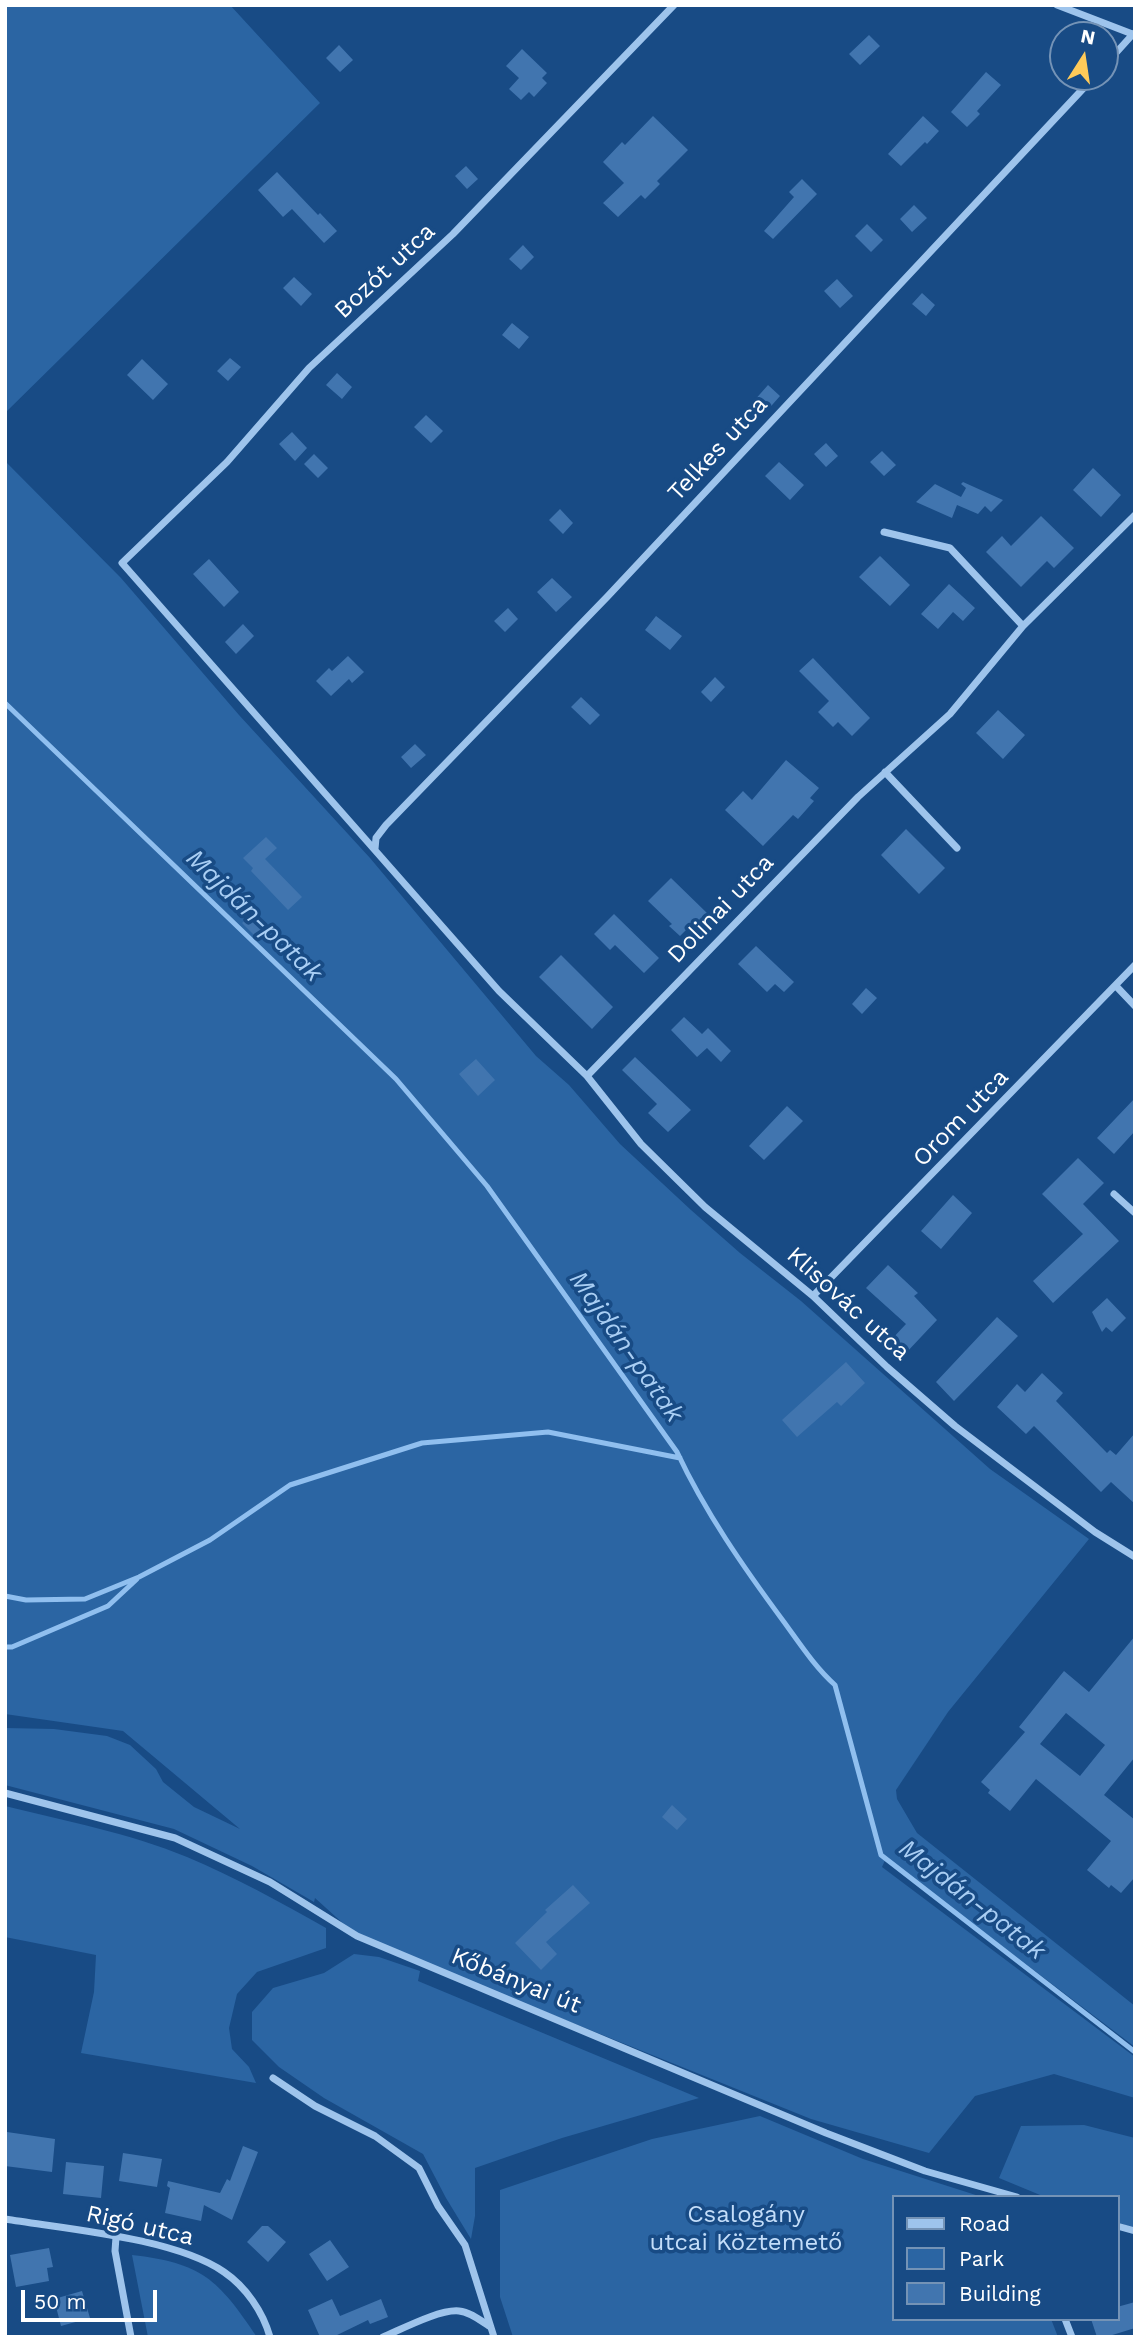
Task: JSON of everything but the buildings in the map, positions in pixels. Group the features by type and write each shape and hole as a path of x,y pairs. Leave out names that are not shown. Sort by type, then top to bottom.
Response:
{"street":[{"name":"Bozót utca","path":"122,563 226,463 309,368 453,234 674,5"},
{"path":"1057,5 1134,35 1119,51"},
{"name":"Telkes utca","path":"375,849 376,838 386,825 607,597 1081,91"},
{"name":"Dolinai utca","path":"587,1076 802,853 885,772 950,715 1023,626 1135,515"},
{"path":"884,532 950,548 1023,626"},
{"name":"Klisovác utca","path":"122,563 499,991 587,1076 641,1144 705,1207 813,1296 887,1367 955,1426 1095,1532 1135,1557"},
{"path":"885,772 957,848"},
{"name":"Orom utca","path":"813,1296 1135,965"},
{"path":"1116,986 1135,1006"},
{"path":"1114,1195 1135,1213"},
{"name":"Kőbányai út","path":"5,1793 175,1838 270,1882 357,1936 826,2133 925,2171 1010,2195"},
{"path":"273,2078 315,2106 374,2136 419,2168 438,2206 464,2245 494,2337"},
{"name":"Rigó utca","path":"5,2218 116,2237 197,2258 225,2273 248,2296 264,2317 270,2337"},
{"path":"116,2237 115,2251 131,2337"},
{"path":"383,2337 444,2312 459,2311 474,2316 490,2327"}],"green space":[{"path":"5,5 230,5 320,103 5,413"},
{"path":"5,461 121,578 239,715 370,858 536,1056 569,1085 620,1144 691,1210 801,1301 990,1469 1089,1539 948,1712 896,1790 897,1799 917,1833 1135,2006 1135,2047 886,1858 882,1867 1135,2057 1135,2098 1054,2074 975,2096 929,2153 811,2119 357,1936 315,1898 314,1902 252,1866 174,1829 5,1785 5,1728 54,1729 107,1736 130,1745 156,1769 163,1782 194,1807 240,1829 123,1731 5,1714"},
{"path":"5,1806 97,1828 165,1849 240,1881 326,1928 326,1948 257,1972 237,1994 229,2028 232,2049 249,2067 256,2083 81,2053 94,1992 96,1955 5,1937"},
{"path":"354,1954 379,1957 420,1971 418,1981 699,2098 562,2138 475,2168 475,2216 471,2239 423,2154 324,2098 279,2067 252,2040 252,2012 273,1988 324,1973"},
{"name":"Csalogány utcai Köztemető","path":"760,2116 863,2159 976,2195 892,2195 892,2321 1052,2321 1058,2337 513,2337 500,2297 500,2190 652,2139"},
{"path":"1084,2125 1135,2138 1135,2229 1119,2223 1119,2195 1040,2195 999,2178 1021,2126"},
{"path":"132,2255 176,2263 206,2277 231,2301 257,2337 148,2337"}],"waterway":[{"name":"Majdán-patak","path":"5,703 396,1079 487,1186 677,1452 713,1518 754,1581 808,1655 835,1685 881,1855 1135,2052"},
{"path":"5,1596 26,1600 85,1599 139,1577 210,1540 290,1485 422,1443 548,1432 680,1458"},
{"path":"5,1647 12,1647 108,1606 137,1579"}]}
